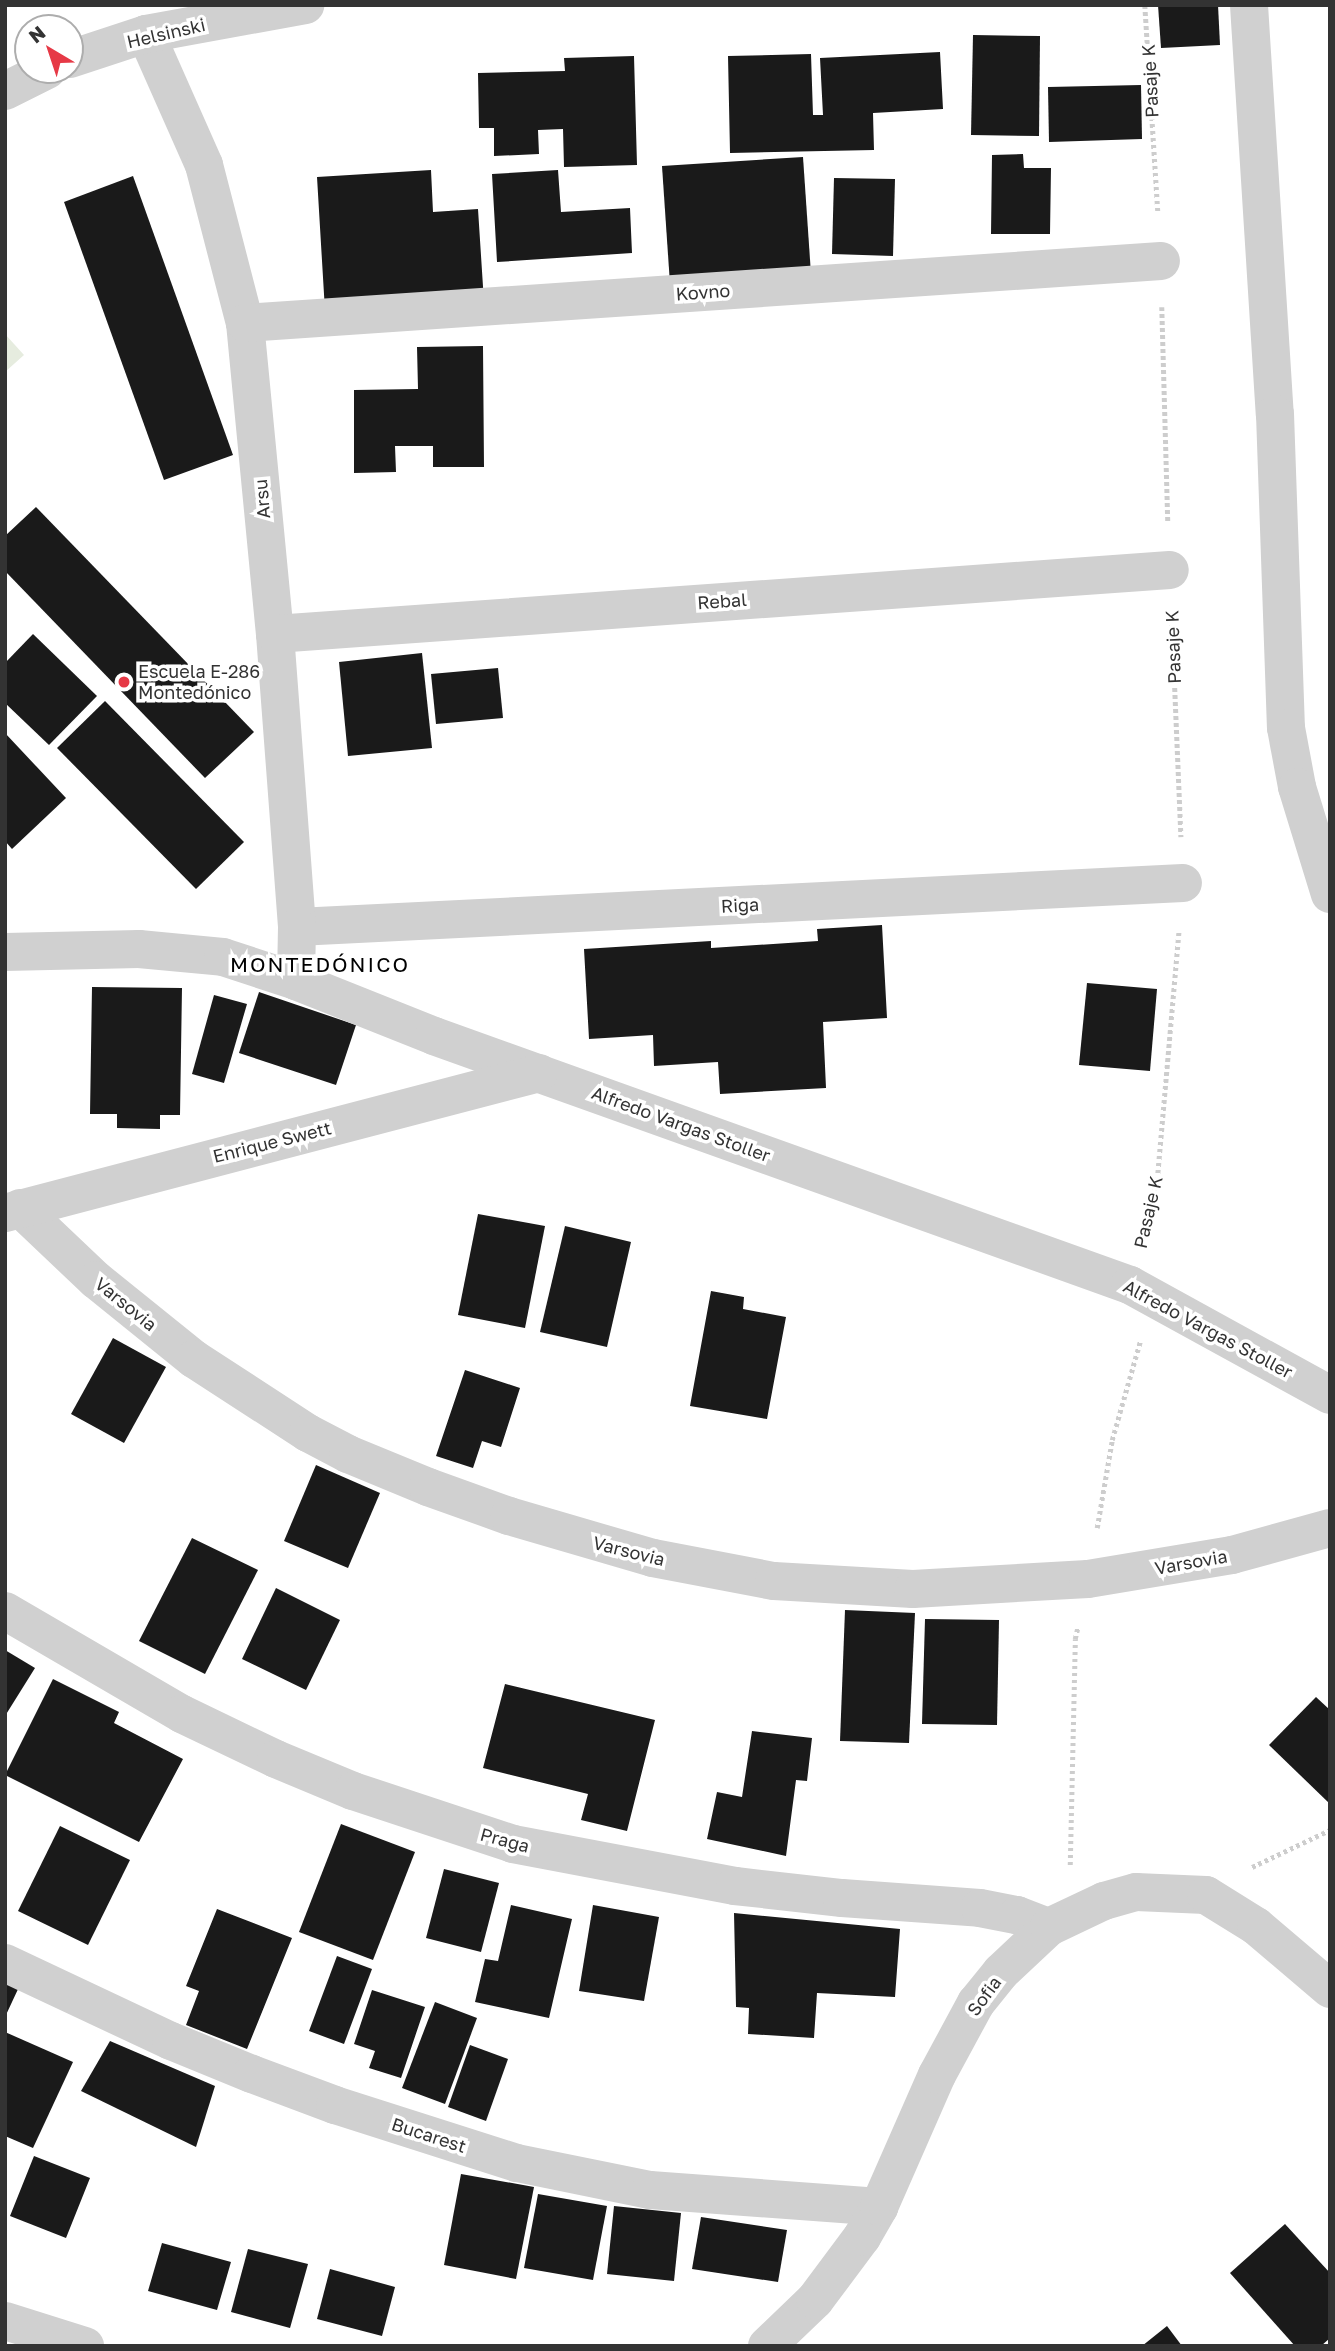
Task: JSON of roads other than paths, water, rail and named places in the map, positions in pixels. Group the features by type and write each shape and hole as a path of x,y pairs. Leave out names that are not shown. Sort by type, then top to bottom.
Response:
{"street":[{"name":"Helsinski","path":"84,54 146,34 305,5"},
{"path":"1249,5 1275,414 1286,728 1297,787 1330,894"},
{"name":"Arsu","path":"146,34 204,165 245,323 275,634 297,927 296,981"},
{"name":"Kovno","path":"245,323 1161,261"},
{"name":"Rebal","path":"275,634 1170,570"},
{"name":"Riga","path":"297,927 1183,883"},
{"name":"Alfredo Vargas Stoller","path":"5,952 139,949 223,957 296,981 434,1036 1130,1285 1330,1395"},
{"name":"Enrique Swett","path":"13,1210 539,1073"},
{"name":"Varsovia","path":"13,1210 194,1359 308,1433 388,1472 452,1496 581,1539 653,1558 774,1581 913,1589 1088,1579 1232,1555 1330,1528"},
{"name":"Praga","path":"5,1611 182,1714 276,1759 353,1791 502,1840 630,1868 736,1885 842,1898 997,1910 1049,1927"},
{"name":"Sofia","path":"767,2346 815,2300 842,2266 879,2207 937,2075 970,2014 1001,1972 1049,1927 1104,1901 1136,1892 1206,1895 1256,1926 1330,1989"},
{"name":"Bucarest","path":"5,1963 171,2041 252,2074 347,2109 517,2163 650,2190 879,2207"},
{"path":"5,2320 85,2346"}],"place":[{"name":"Escuela E-286 Montedónico","path":"124,682"}],"district":[{"name":"MONTEDÓNICO","path":"320,964"}]}
